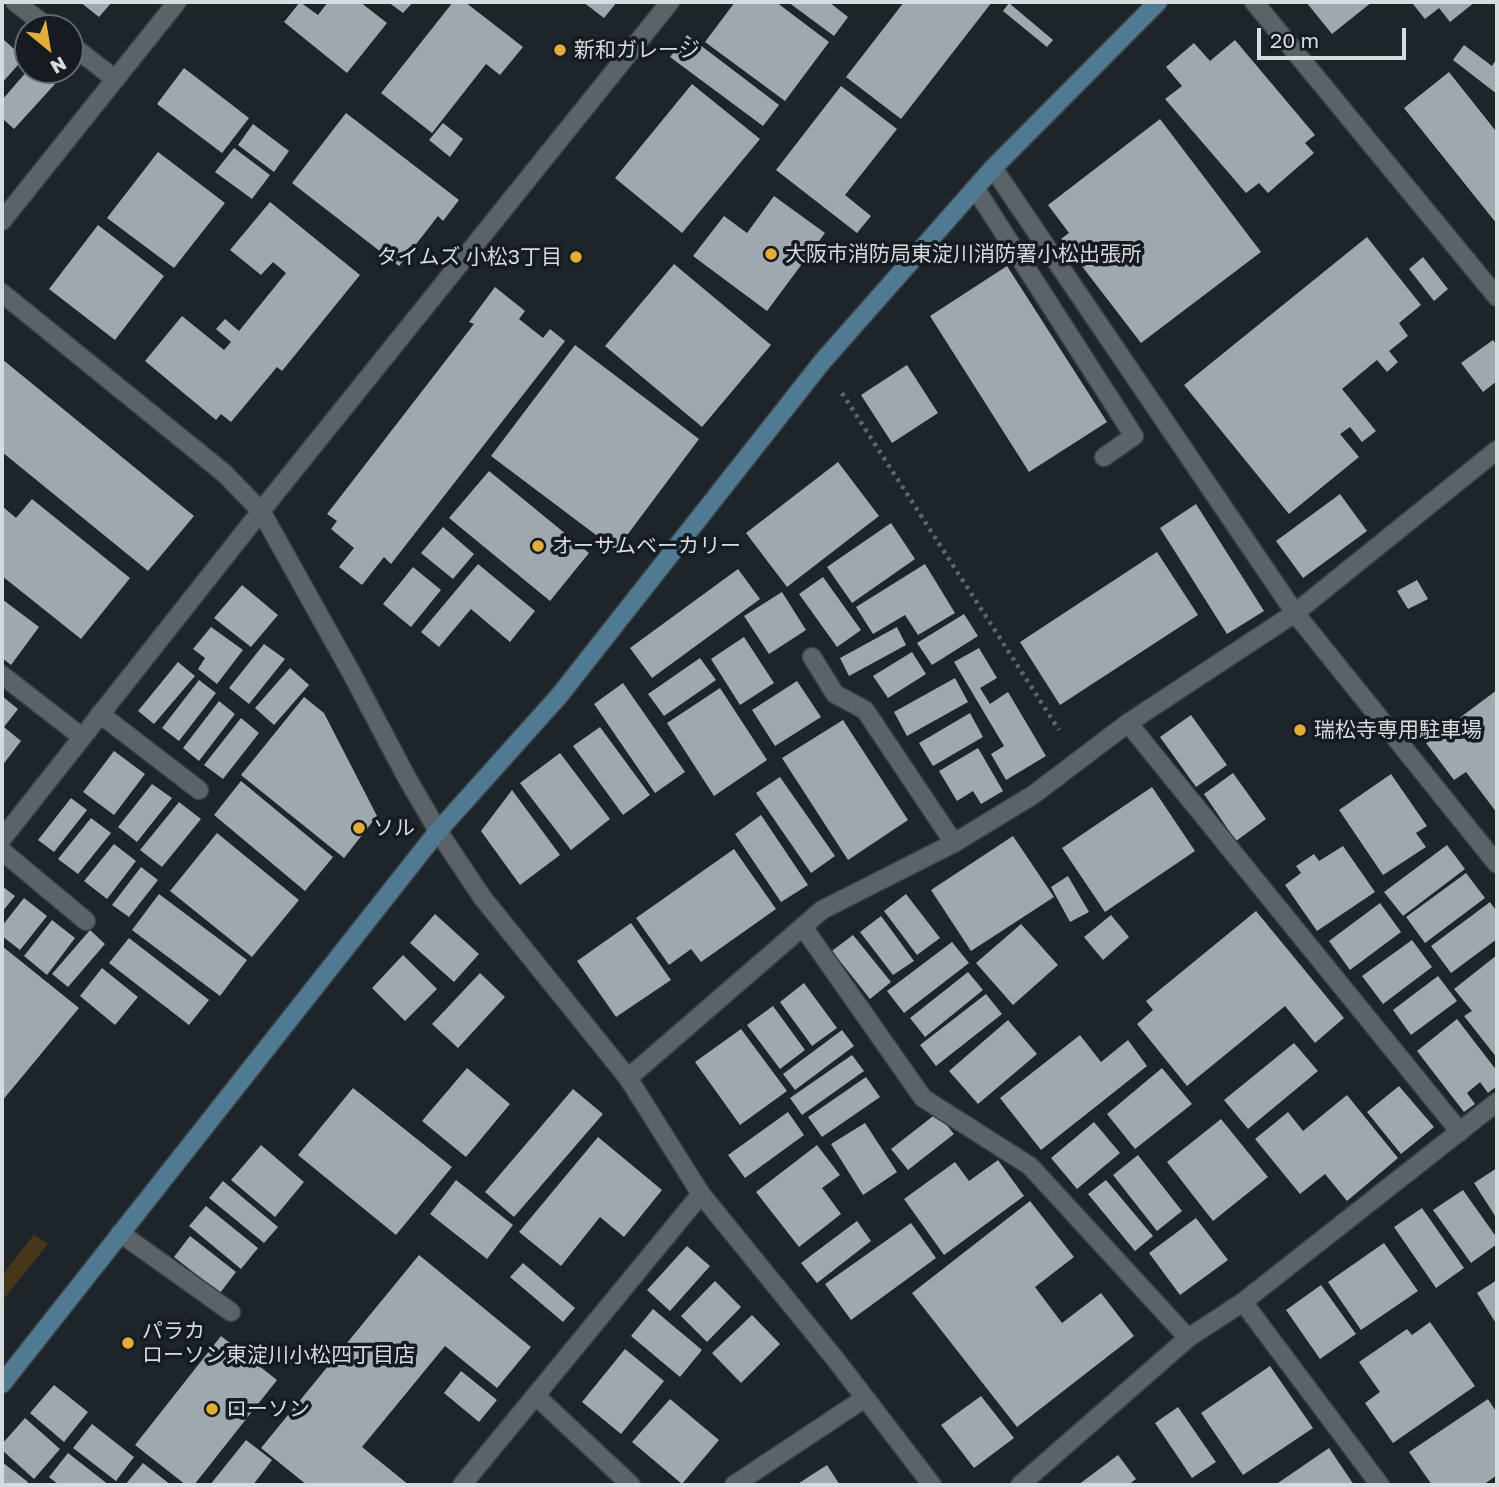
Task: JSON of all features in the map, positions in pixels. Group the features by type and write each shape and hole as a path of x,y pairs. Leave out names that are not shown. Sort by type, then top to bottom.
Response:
{"street":[{"path":"15,2 31,14"},
{"path":"2,221 177,2"},
{"path":"2,839 261,511 670,2"},
{"path":"2,1384 438,831 559,696 822,362 993,168 1158,2"},
{"path":"1254,2 1497,297"},
{"path":"84,55 115,79"},
{"path":"993,168 1295,613 1497,864"},
{"path":"975,188 1134,436 1104,457"},
{"path":"2,293 223,473 261,511 407,778 482,897 628,1078 701,1194 932,1485"},
{"path":"628,1078 822,910 954,843 1033,795 1128,723 1295,613 1497,450"},
{"path":"812,657 835,694 865,709 954,843"},
{"path":"2,675 82,737"},
{"path":"100,714 198,790"},
{"path":"1128,723 1460,1132"},
{"path":"2,851 86,921"},
{"path":"803,927 923,1098 1030,1166 1188,1338"},
{"path":"1031,1482 1188,1338 1243,1302 1497,1102"},
{"path":"462,1485 701,1194"},
{"path":"120,1234 231,1312"},
{"path":"1243,1302 1380,1485"},
{"path":"536,1396 631,1485"},
{"path":"734,1485 865,1398"}],"path":[{"path":"822,362 1079,760"}],"shaded area":[{"path":"34,1235 48,1244 2,1301 2,1275"}],"building":[{"path":"80,2 112,2 99,17"},
{"path":"300,2 318,15 328,2 360,2 387,23 347,73 284,22"},
{"path":"388,2 413,2 403,13"},
{"path":"453,2 465,2 523,47 500,75 486,64 432,133 381,93"},
{"path":"583,2 617,2 604,18"},
{"path":"735,2 776,2 829,42 785,101 705,42"},
{"path":"788,2 829,2 848,17 834,36"},
{"path":"904,2 992,2 901,119 846,77"},
{"path":"1306,2 1372,2 1332,34"},
{"path":"1475,2 1450,22 1439,8 1425,19 1413,4"},
{"path":"1009,3 1053,40 1047,47 1003,11"},
{"path":"687,35 779,105 763,126 670,57"},
{"path":"2,40 14,49 14,69 2,83"},
{"path":"1235,40 1315,135 1305,143 1314,153 1268,193 1259,183 1246,193 1165,99 1182,86 1166,67 1194,43 1210,61"},
{"path":"1464,45 1492,66 1497,58 1497,94 1453,60"},
{"path":"184,68 249,118 222,153 157,104"},
{"path":"1449,72 1495,130 1497,128 1497,224 1404,108"},
{"path":"16,84 55,84 14,129 2,118 2,100"},
{"path":"692,84 760,139 682,233 615,178"},
{"path":"841,86 897,129 845,195 871,216 857,233 776,170"},
{"path":"346,113 459,200 443,221 438,216 399,266 292,183"},
{"path":"1160,119 1261,252 1141,343 1061,239 1069,233 1048,205"},
{"path":"443,123 463,139 450,157 429,140"},
{"path":"253,124 289,151 274,172 238,145"},
{"path":"234,148 270,175 252,199 215,172"},
{"path":"158,152 225,203 174,268 107,218"},
{"path":"774,196 825,233 767,311 693,256 724,216 747,233"},
{"path":"270,202 360,275 282,371 277,367 231,422 221,414 216,420 145,361 182,316 224,350 231,342 216,329 225,319 239,331 286,273 273,262 261,275 230,250"},
{"path":"98,225 164,276 115,340 49,289"},
{"path":"1367,237 1421,305 1399,323 1408,336 1389,351 1398,362 1387,372 1377,360 1342,389 1376,431 1362,442 1350,427 1340,434 1359,457 1289,514 1184,385"},
{"path":"1423,257 1448,289 1434,301 1409,269"},
{"path":"674,264 771,345 702,427 605,346"},
{"path":"1007,266 1107,422 1029,472 930,316"},
{"path":"495,287 525,311 519,319 543,338 550,329 565,341 391,564 384,557 362,585 339,567 354,548 331,529 337,521 327,514 474,324 469,322"},
{"path":"1493,340 1497,346 1497,381 1483,392 1461,363"},
{"path":"575,345 699,439 616,550 491,456"},
{"path":"2,359 194,516 148,571 2,452"},
{"path":"907,365 938,413 892,443 861,395"},
{"path":"838,462 879,516 787,587 746,533"},
{"path":"489,471 589,553 550,601 449,518"},
{"path":"1340,494 1367,531 1303,578 1276,541"},
{"path":"32,499 130,578 81,639 2,576 2,506 16,518"},
{"path":"1196,504 1264,611 1227,634 1160,528"},
{"path":"891,523 915,559 852,603 827,567"},
{"path":"443,527 474,554 453,579 421,553"},
{"path":"1157,552 1198,615 1060,705 1020,642"},
{"path":"478,564 535,611 510,642 471,609 439,647 421,632"},
{"path":"925,564 955,613 918,635 905,615 873,634 856,607"},
{"path":"413,567 441,590 411,627 383,604"},
{"path":"738,569 760,599 652,678 630,648"},
{"path":"823,577 861,630 837,647 799,594"},
{"path":"1417,580 1428,599 1408,609 1397,591"},
{"path":"242,585 278,615 251,647 214,618"},
{"path":"782,592 806,630 769,654 744,616"},
{"path":"2,599 39,627 11,665 2,658"},
{"path":"964,614 978,636 932,665 917,643"},
{"path":"211,627 243,650 217,684 198,669 205,658 193,649"},
{"path":"897,627 906,645 849,676 840,658"},
{"path":"744,637 774,683 740,705 711,659"},
{"path":"264,644 285,659 249,704 229,688"},
{"path":"979,648 997,678 980,688 990,704 1008,692 1046,756 1006,780 991,754 1004,746 954,662"},
{"path":"912,652 926,674 888,698 873,676"},
{"path":"700,658 716,680 664,716 648,694"},
{"path":"178,662 195,676 154,724 138,711"},
{"path":"290,668 309,685 274,725 255,708"},
{"path":"955,678 968,702 907,736 894,712"},
{"path":"199,680 216,693 179,741 162,728"},
{"path":"797,681 821,717 775,746 752,710"},
{"path":"623,683 685,772 655,793 594,704"},
{"path":"720,688 767,760 714,796 667,723"},
{"path":"1497,690 1497,813 1466,772 1454,780 1426,743"},
{"path":"2,696 18,709 4,727 21,741 2,766"},
{"path":"304,697 324,713 377,816 344,858 241,775"},
{"path":"219,701 235,714 199,761 183,748"},
{"path":"970,713 983,737 933,766 919,743"},
{"path":"1191,715 1227,765 1196,787 1160,737"},
{"path":"241,718 259,733 223,779 204,765"},
{"path":"843,720 908,820 848,860 782,758"},
{"path":"600,727 650,795 623,815 573,746"},
{"path":"978,748 1003,791 981,804 973,791 957,801 939,771"},
{"path":"114,751 145,774 114,815 83,792"},
{"path":"560,753 610,819 571,850 520,783"},
{"path":"1233,773 1266,819 1236,841 1204,794"},
{"path":"1391,774 1427,826 1416,833 1426,847 1383,875 1339,810"},
{"path":"780,777 835,856 811,873 756,793"},
{"path":"241,781 333,857 305,891 214,815"},
{"path":"152,784 172,798 137,842 118,827"},
{"path":"1152,787 1195,851 1105,912 1062,848"},
{"path":"512,790 560,855 520,885 481,831"},
{"path":"71,798 87,810 54,852 38,840"},
{"path":"179,802 201,819 162,867 140,850"},
{"path":"761,815 808,885 781,902 735,834"},
{"path":"91,818 111,833 78,874 58,859"},
{"path":"217,833 299,900 252,957 170,891"},
{"path":"1013,836 1054,897 971,951 931,890"},
{"path":"114,844 136,861 107,899 84,881"},
{"path":"1447,845 1465,869 1403,916 1384,892"},
{"path":"1343,846 1375,892 1317,931 1285,885 1301,873 1296,866 1314,854 1319,861"},
{"path":"734,849 776,909 701,962 691,949 669,965 636,918"},
{"path":"141,867 158,880 129,917 112,905"},
{"path":"1466,873 1485,898 1425,943 1406,917"},
{"path":"1068,876 1089,912 1070,922 1051,887"},
{"path":"2,886 15,896 2,912"},
{"path":"159,894 247,960 220,996 132,930"},
{"path":"906,894 940,938 917,955 884,911"},
{"path":"24,898 47,916 20,950 2,936 2,926"},
{"path":"1490,902 1497,912 1497,939 1451,973 1431,946"},
{"path":"1380,903 1401,932 1350,970 1329,941"},
{"path":"1256,911 1344,1018 1315,1043 1285,1006 1187,1086 1137,1024 1153,1010 1146,1001"},
{"path":"435,914 479,954 454,982 410,943"},
{"path":"1111,915 1129,937 1103,960 1084,937"},
{"path":"881,916 914,961 893,975 860,932"},
{"path":"52,920 75,938 47,975 24,956"},
{"path":"631,923 671,980 616,1017 577,961"},
{"path":"1021,924 1058,965 1013,1005 976,963"},
{"path":"90,930 105,944 68,987 52,974"},
{"path":"853,935 891,982 870,999 832,951"},
{"path":"129,938 209,1000 189,1025 109,963"},
{"path":"1412,940 1432,967 1383,1004 1362,976"},
{"path":"952,942 969,963 904,1013 887,991"},
{"path":"2,946 79,1008 2,1101"},
{"path":"403,955 437,989 405,1021 372,988"},
{"path":"1497,955 1497,1058 1464,1016 1472,1011 1454,989"},
{"path":"102,968 138,997 115,1025 80,996"},
{"path":"968,972 983,990 925,1037 910,1018"},
{"path":"480,973 505,997 458,1048 432,1024"},
{"path":"1438,976 1457,1001 1411,1035 1393,1010"},
{"path":"804,983 837,1028 812,1046 780,1002"},
{"path":"986,994 1002,1014 936,1066 920,1045"},
{"path":"773,1006 805,1050 780,1069 747,1025"},
{"path":"1457,1019 1497,1071 1497,1086 1488,1093 1480,1082 1467,1093 1475,1104 1464,1112 1417,1051"},
{"path":"1008,1020 1037,1054 978,1104 949,1071"},
{"path":"741,1029 787,1091 740,1125 695,1062"},
{"path":"842,1030 854,1046 795,1090 783,1074"},
{"path":"1080,1035 1101,1062 1128,1040 1147,1066 1041,1150 1000,1098"},
{"path":"1294,1043 1318,1071 1248,1129 1224,1100"},
{"path":"852,1055 864,1071 802,1115 790,1098"},
{"path":"467,1068 510,1104 466,1157 422,1121"},
{"path":"1162,1068 1192,1104 1135,1149 1107,1114"},
{"path":"866,1077 880,1097 822,1137 808,1117"},
{"path":"1399,1086 1434,1127 1401,1154 1367,1112"},
{"path":"353,1088 452,1167 396,1235 298,1155"},
{"path":"573,1089 603,1114 514,1217 485,1192"},
{"path":"1347,1095 1398,1158 1347,1201 1325,1174 1300,1194 1255,1139 1288,1112 1303,1131"},
{"path":"788,1112 804,1135 745,1178 728,1155"},
{"path":"937,1113 954,1134 908,1170 891,1149"},
{"path":"1221,1119 1268,1177 1213,1221 1167,1162"},
{"path":"1094,1122 1120,1153 1077,1189 1051,1158"},
{"path":"865,1123 897,1172 863,1195 831,1144"},
{"path":"598,1137 662,1190 624,1237 600,1217 561,1266 519,1232"},
{"path":"261,1145 304,1182 275,1217 231,1180"},
{"path":"817,1145 840,1175 822,1188 841,1214 799,1247 756,1192"},
{"path":"1138,1155 1182,1211 1157,1231 1113,1175"},
{"path":"998,1160 1024,1196 944,1255 904,1199 955,1162 969,1181"},
{"path":"1497,1168 1497,1219 1474,1183"},
{"path":"456,1180 513,1225 487,1259 430,1214"},
{"path":"1106,1180 1153,1236 1135,1251 1088,1194"},
{"path":"223,1181 278,1227 264,1243 209,1198"},
{"path":"1463,1190 1497,1238 1497,1244 1471,1263 1433,1210"},
{"path":"1030,1201 1074,1257 1035,1287 1062,1323 1101,1293 1134,1336 1017,1427 912,1293"},
{"path":"206,1206 258,1248 241,1269 189,1226"},
{"path":"1422,1208 1464,1268 1436,1288 1394,1227"},
{"path":"1196,1218 1228,1260 1180,1295 1149,1253"},
{"path":"857,1221 871,1241 817,1283 801,1263"},
{"path":"911,1223 936,1258 851,1320 825,1284"},
{"path":"190,1236 236,1272 220,1293 174,1257"},
{"path":"1384,1243 1418,1291 1361,1330 1328,1282"},
{"path":"687,1246 710,1266 670,1311 647,1290"},
{"path":"419,1255 531,1347 497,1388 445,1346 362,1447 409,1485 307,1485 261,1448"},
{"path":"523,1263 575,1308 563,1322 510,1277"},
{"path":"1497,1280 1497,1325 1477,1293"},
{"path":"715,1281 741,1307 707,1342 681,1316"},
{"path":"1321,1285 1356,1334 1320,1359 1286,1310"},
{"path":"653,1309 702,1350 680,1377 631,1336"},
{"path":"752,1315 780,1344 741,1383 712,1353"},
{"path":"1430,1322 1475,1386 1393,1443 1365,1403 1380,1392 1359,1362 1407,1329 1412,1335"},
{"path":"221,1336 277,1380 194,1485 186,1485 135,1445"},
{"path":"625,1349 664,1381 621,1434 582,1402"},
{"path":"1270,1366 1313,1428 1243,1475 1201,1413"},
{"path":"461,1371 497,1400 479,1422 444,1393"},
{"path":"54,1385 88,1412 64,1442 30,1413"},
{"path":"981,1396 1014,1438 974,1468 941,1425"},
{"path":"670,1399 719,1440 682,1484 632,1442"},
{"path":"1488,1399 1497,1413 1497,1475 1483,1485 1432,1485 1409,1452"},
{"path":"1178,1407 1216,1462 1192,1478 1155,1423"},
{"path":"25,1418 60,1449 34,1479 2,1450 2,1444"},
{"path":"92,1424 134,1457 116,1481 73,1448"},
{"path":"246,1440 272,1460 253,1485 210,1485"},
{"path":"1329,1448 1354,1485 1275,1485"},
{"path":"68,1453 109,1485 59,1485 49,1477"},
{"path":"1118,1455 1136,1479 1128,1485 1078,1485"},
{"path":"2,1462 28,1482 26,1485 2,1485"},
{"path":"143,1463 171,1485 125,1485"},
{"path":"827,1465 840,1485 796,1485"}],"place":[{"name":"新和ガレージ","path":"560,50"},
{"name":"大阪市消防局東淀川消防署小松出張所","path":"771,254"},
{"name":"タイムズ 小松3丁目","path":"576,257"},
{"name":"オーサムベーカリー","path":"538,546"},
{"name":"瑞松寺専用駐車場","path":"1300,730"},
{"name":"ソル","path":"359,828"},
{"name":"パラカ ローソン東淀川小松四丁目店","path":"128,1343"},
{"name":"ローソン","path":"212,1409"}]}
